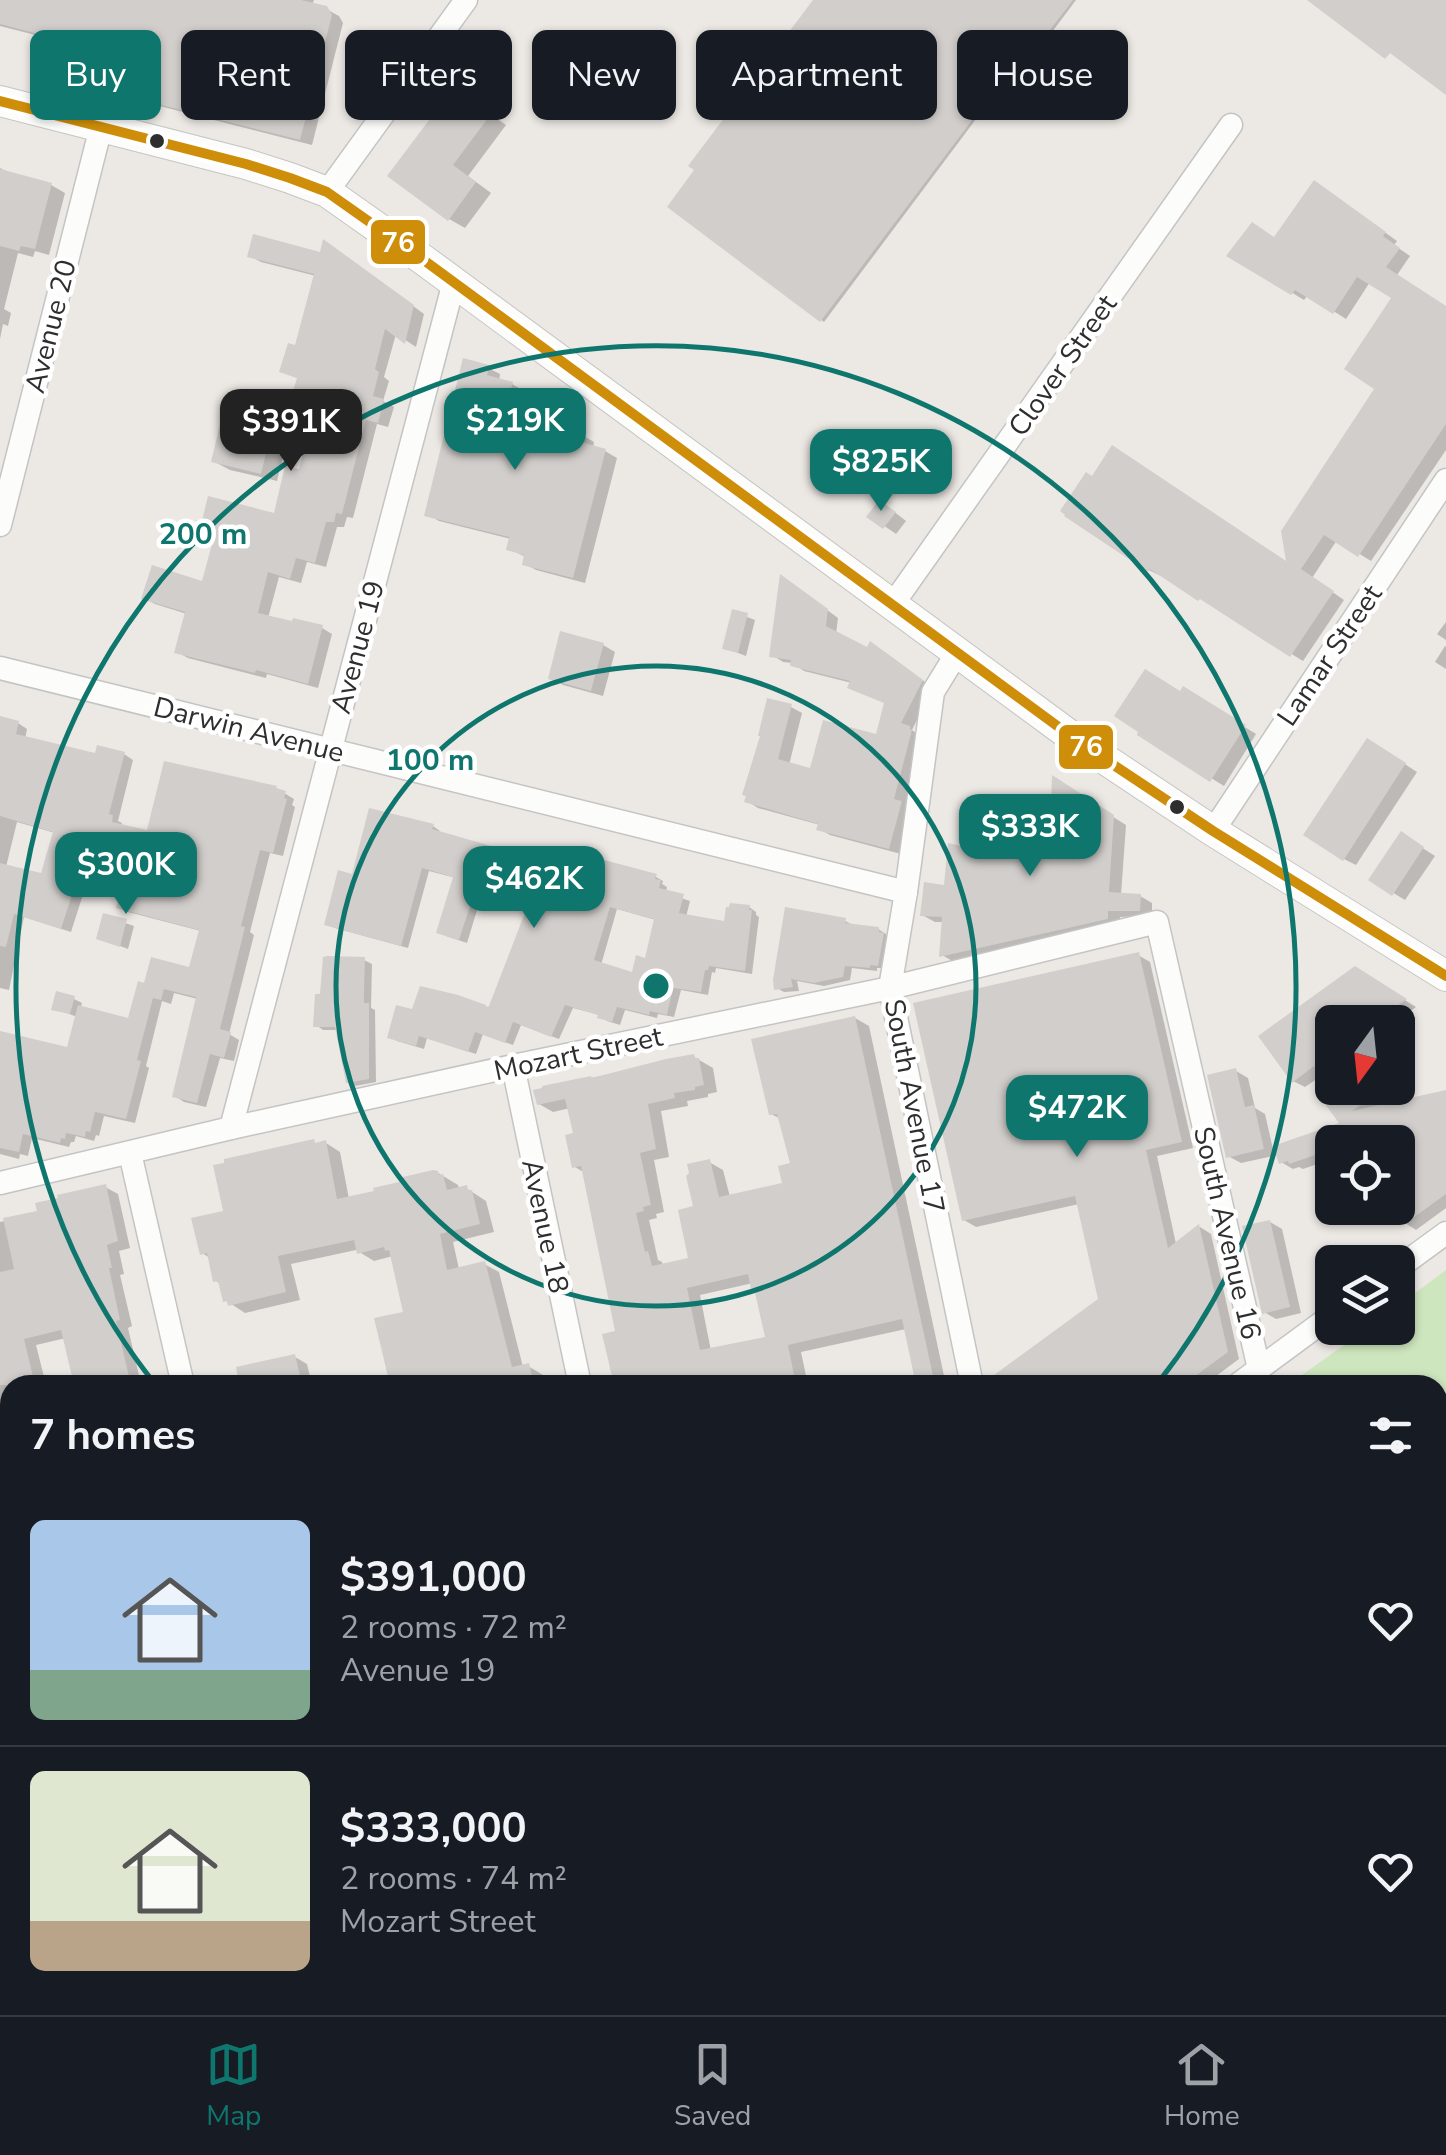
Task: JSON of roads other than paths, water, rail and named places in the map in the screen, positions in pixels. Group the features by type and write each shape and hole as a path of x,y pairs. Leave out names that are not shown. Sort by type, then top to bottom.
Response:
{"main road":[{"path":"0,101 246,164 328,192 1079,742 1213,831 1446,976"}],"street":[{"path":"328,192 466,0"},
{"name":"Clover Street","path":"893,604 1230,125"},
{"name":"Avenue 20","path":"0,524 101,127"},
{"name":"Avenue 19","path":"231,1128 454,282"},
{"name":"Lamar Street","path":"1213,831 1446,480"},
{"name":"South Avenue 17","path":"958,653 933,692 890,988 970,1375"},
{"name":"Darwin Avenue","path":"0,668 906,892"},
{"name":"Mozart Street","path":"0,1183 513,1066 890,988 1156,922"},
{"name":"South Avenue 16","path":"1156,922 1258,1369"},
{"name":"Avenue 18","path":"513,1066 578,1375"},
{"path":"130,1153 181,1375"},
{"path":"1415,1256 1446,1233"},
{"path":"1250,1375 1315,1328"}]}
